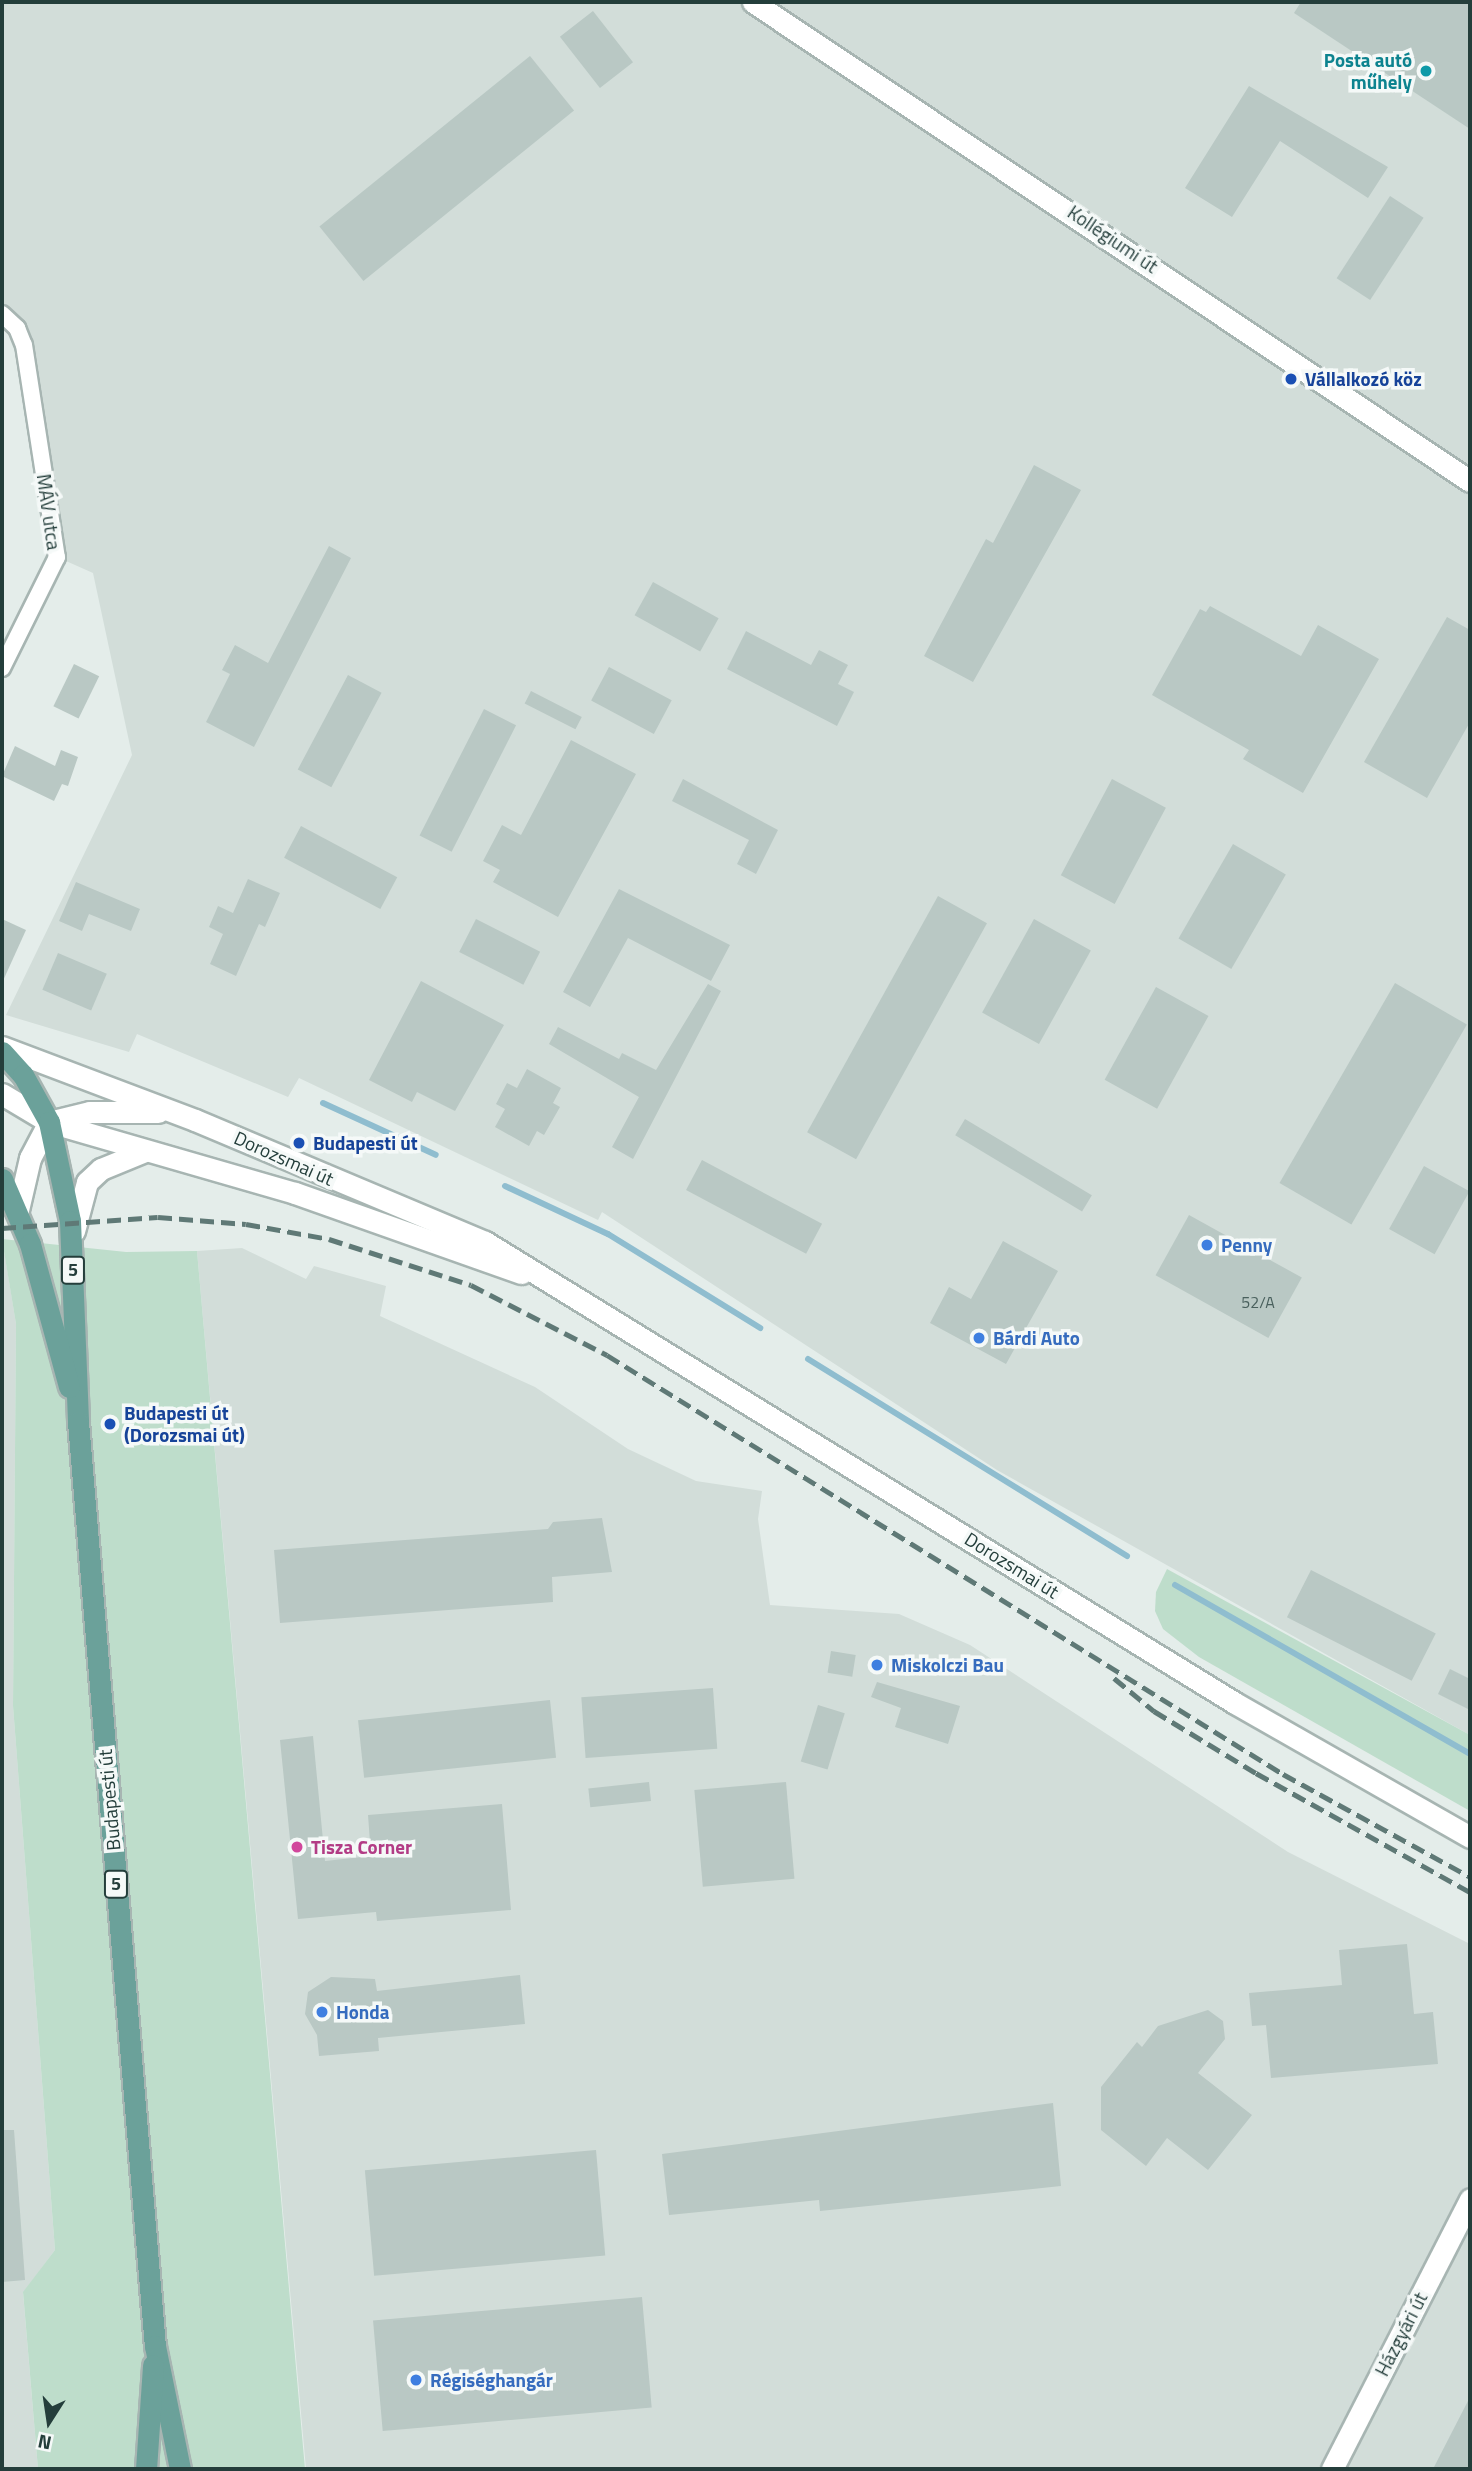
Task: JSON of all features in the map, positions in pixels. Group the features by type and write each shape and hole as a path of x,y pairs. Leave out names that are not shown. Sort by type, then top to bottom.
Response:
{"main road":[{"name":"Kollégiumi út","path":"753,2 1470,481"},
{"name":"Dorozsmai út","path":"2,1049 171,1111 485,1242 559,1285 1235,1703 1470,1837"},
{"name":"Budapesti út","path":"2,1049 23,1075 49,1122 72,1243 78,1422 155,2346 180,2469"},
{"name":"Dorozsmai út","path":"2,1094 49,1122 295,1193 559,1285"},
{"path":"18,1210 30,1158 49,1122 90,1112 171,1111"},
{"path":"72,1243 76,1206 87,1182 101,1169 145,1151"},
{"name":"Budapesti út","path":"2,1180 18,1210 78,1422"},
{"name":"Házgyári út","path":"1332,2469 1470,2199"},
{"name":"Budapesti út","path":"146,2469 155,2346"}],"street":[{"name":"MÁV utca","path":"2,314 17,328 24,345 57,557 2,668"}],"shaded area":[{"path":"2,2 1470,2 1470,1735 997,1470 602,1212 598,1220 299,1078 288,1097 137,1034 129,1052 6,1015 132,755 93,573 57,557 8,318 2,314"},
{"path":"2,1237 16,1324 13,1706 55,2250 23,2293 38,2469 2,2469"},
{"path":"242,1248 306,1279 314,1266 386,1286 380,1316 535,1387 628,1449 696,1481 762,1491 758,1519 770,1605 899,1614 970,1645 1288,1852 1470,1944 1470,2469 306,2469 197,1251"}],"green space":[{"path":"2,1239 126,1252 197,1251 305,2469 38,2469 23,2292 55,2250 13,1706 16,1324"},
{"path":"1167,1569 1470,1735 1470,1811 1199,1657 1163,1629 1155,1611 1156,1592"}],"building":[{"name":"Posta autó műhely","path":"1301,2 1470,2 1470,129 1294,13"},
{"path":"593,11 633,62 600,88 560,37"},
{"path":"530,56 574,110 363,281 319,227"},
{"path":"1249,86 1388,167 1368,198 1280,141 1232,217 1185,188"},
{"path":"1390,196 1424,218 1370,300 1337,278"},
{"path":"1034,465 1081,490 973,682 924,656 986,539 993,543"},
{"path":"329,546 351,558 254,747 206,722 230,674 222,670 235,645 268,663"},
{"path":"653,582 719,618 700,652 635,615"},
{"path":"1210,606 1301,656 1318,625 1379,659 1303,793 1243,759 1249,750 1152,695 1200,609 1206,612"},
{"path":"1447,617 1470,630 1470,722 1427,798 1364,762"},
{"path":"746,631 811,665 819,650 848,665 838,684 854,692 837,726 727,669"},
{"path":"74,664 99,676 79,719 53,706"},
{"path":"609,667 672,700 654,734 591,701"},
{"path":"348,675 382,693 331,787 298,769"},
{"path":"531,691 582,717 575,729 525,703"},
{"path":"484,709 516,725 452,852 420,836"},
{"path":"571,740 636,774 558,917 493,882 500,870 483,861 502,825 521,835"},
{"path":"15,746 55,766 61,750 78,757 68,786 62,784 54,801 2,776"},
{"path":"683,779 778,830 756,874 737,864 749,840 672,801"},
{"path":"1112,779 1166,808 1115,904 1061,875"},
{"path":"301,826 397,877 380,909 284,858"},
{"path":"1233,844 1286,874 1231,969 1178,938"},
{"path":"248,879 280,893 265,927 259,924 236,976 210,964 223,934 209,927 218,906 233,913"},
{"path":"76,882 140,909 131,931 89,914 82,931 59,921"},
{"path":"619,889 730,945 711,981 628,938 590,1007 563,992"},
{"path":"938,896 987,923 856,1159 807,1132"},
{"path":"2,919 26,930 2,983"},
{"path":"476,919 540,952 523,985 459,952"},
{"path":"1034,919 1091,951 1039,1044 982,1013"},
{"path":"58,953 107,974 91,1011 42,990"},
{"path":"421,981 504,1025 455,1111 417,1092 412,1102 369,1080"},
{"path":"1395,983 1467,1024 1351,1225 1280,1183"},
{"path":"708,984 721,991 633,1159 612,1147 639,1097 549,1044 558,1027 619,1059 622,1053 656,1070"},
{"path":"1156,987 1208,1016 1157,1109 1105,1080"},
{"path":"527,1069 561,1088 553,1103 560,1107 544,1135 537,1131 529,1146 495,1127 505,1109 496,1104 507,1083 517,1088"},
{"path":"965,1119 1092,1195 1082,1212 955,1135"},
{"path":"702,1160 822,1224 806,1254 686,1190"},
{"path":"1424,1166 1469,1191 1435,1254 1389,1229"},
{"name":"Penny","path":"1189,1215 1302,1278 1268,1338 1156,1275"},
{"path":"1003,1241 1058,1271 1006,1364 930,1323 949,1287 971,1299"},
{"path":"602,1518 612,1572 552,1577 553,1602 280,1623 274,1550 548,1529 553,1522"},
{"path":"1311,1570 1436,1634 1412,1681 1287,1617"},
{"path":"831,1651 856,1655 852,1677 828,1673"},
{"path":"1450,1669 1470,1679 1470,1710 1438,1694"},
{"path":"877,1682 960,1706 948,1744 895,1727 901,1708 871,1697"},
{"path":"713,1688 717,1749 586,1758 581,1697"},
{"path":"550,1700 556,1758 364,1778 358,1720"},
{"path":"818,1705 845,1713 828,1770 801,1761"},
{"path":"313,1736 325,1861 371,1856 368,1815 502,1804 511,1910 377,1921 376,1912 298,1919 280,1740"},
{"path":"649,1782 651,1801 590,1807 588,1788"},
{"path":"786,1782 794,1879 703,1887 694,1790"},
{"path":"1407,1944 1414,2014 1433,2012 1438,2064 1271,2078 1266,2025 1252,2026 1249,1993 1342,1985 1339,1950"},
{"path":"520,1975 525,2024 378,2038 379,2051 319,2056 317,2035 305,2014 308,1992 331,1977 375,1979 377,1991"},
{"path":"1208,2010 1223,2021 1225,2039 1198,2073 1252,2115 1208,2170 1167,2138 1146,2166 1101,2130 1101,2087 1137,2042 1142,2047 1158,2026"},
{"path":"1053,2103 1061,2186 820,2211 819,2200 669,2215 662,2154"},
{"path":"2,2130 14,2130 25,2280 2,2282"},
{"path":"596,2150 605,2256 374,2276 365,2170"},
{"path":"642,2297 652,2408 383,2431 373,2321"},
{"path":"1470,2397 1470,2469 1433,2469"}],"waterway":[{"path":"323,1103 436,1155"},
{"path":"505,1186 608,1234 760,1328"},
{"path":"808,1359 1127,1556"},
{"path":"1175,1585 1470,1754"}],"railway":[{"path":"2,1228 158,1217 246,1224 329,1239 471,1285 607,1355 1283,1774 1470,1877"},
{"path":"1114,1678 1154,1711 1256,1773 1470,1892"}],"place":[{"name":"Posta autó műhely","path":"1426,71"},
{"name":"Vállalkozó köz","path":"1291,379"},
{"name":"Budapesti út","path":"299,1143"},
{"name":"Penny","path":"1207,1245"},
{"name":"Bárdi Auto","path":"979,1338"},
{"name":"Budapesti út (Dorozsmai út)","path":"110,1424"},
{"name":"Miskolczi Bau","path":"877,1665"},
{"name":"Tisza Corner","path":"297,1847"},
{"name":"Honda","path":"322,2012"},
{"name":"Régiséghangár","path":"416,2380"}]}
